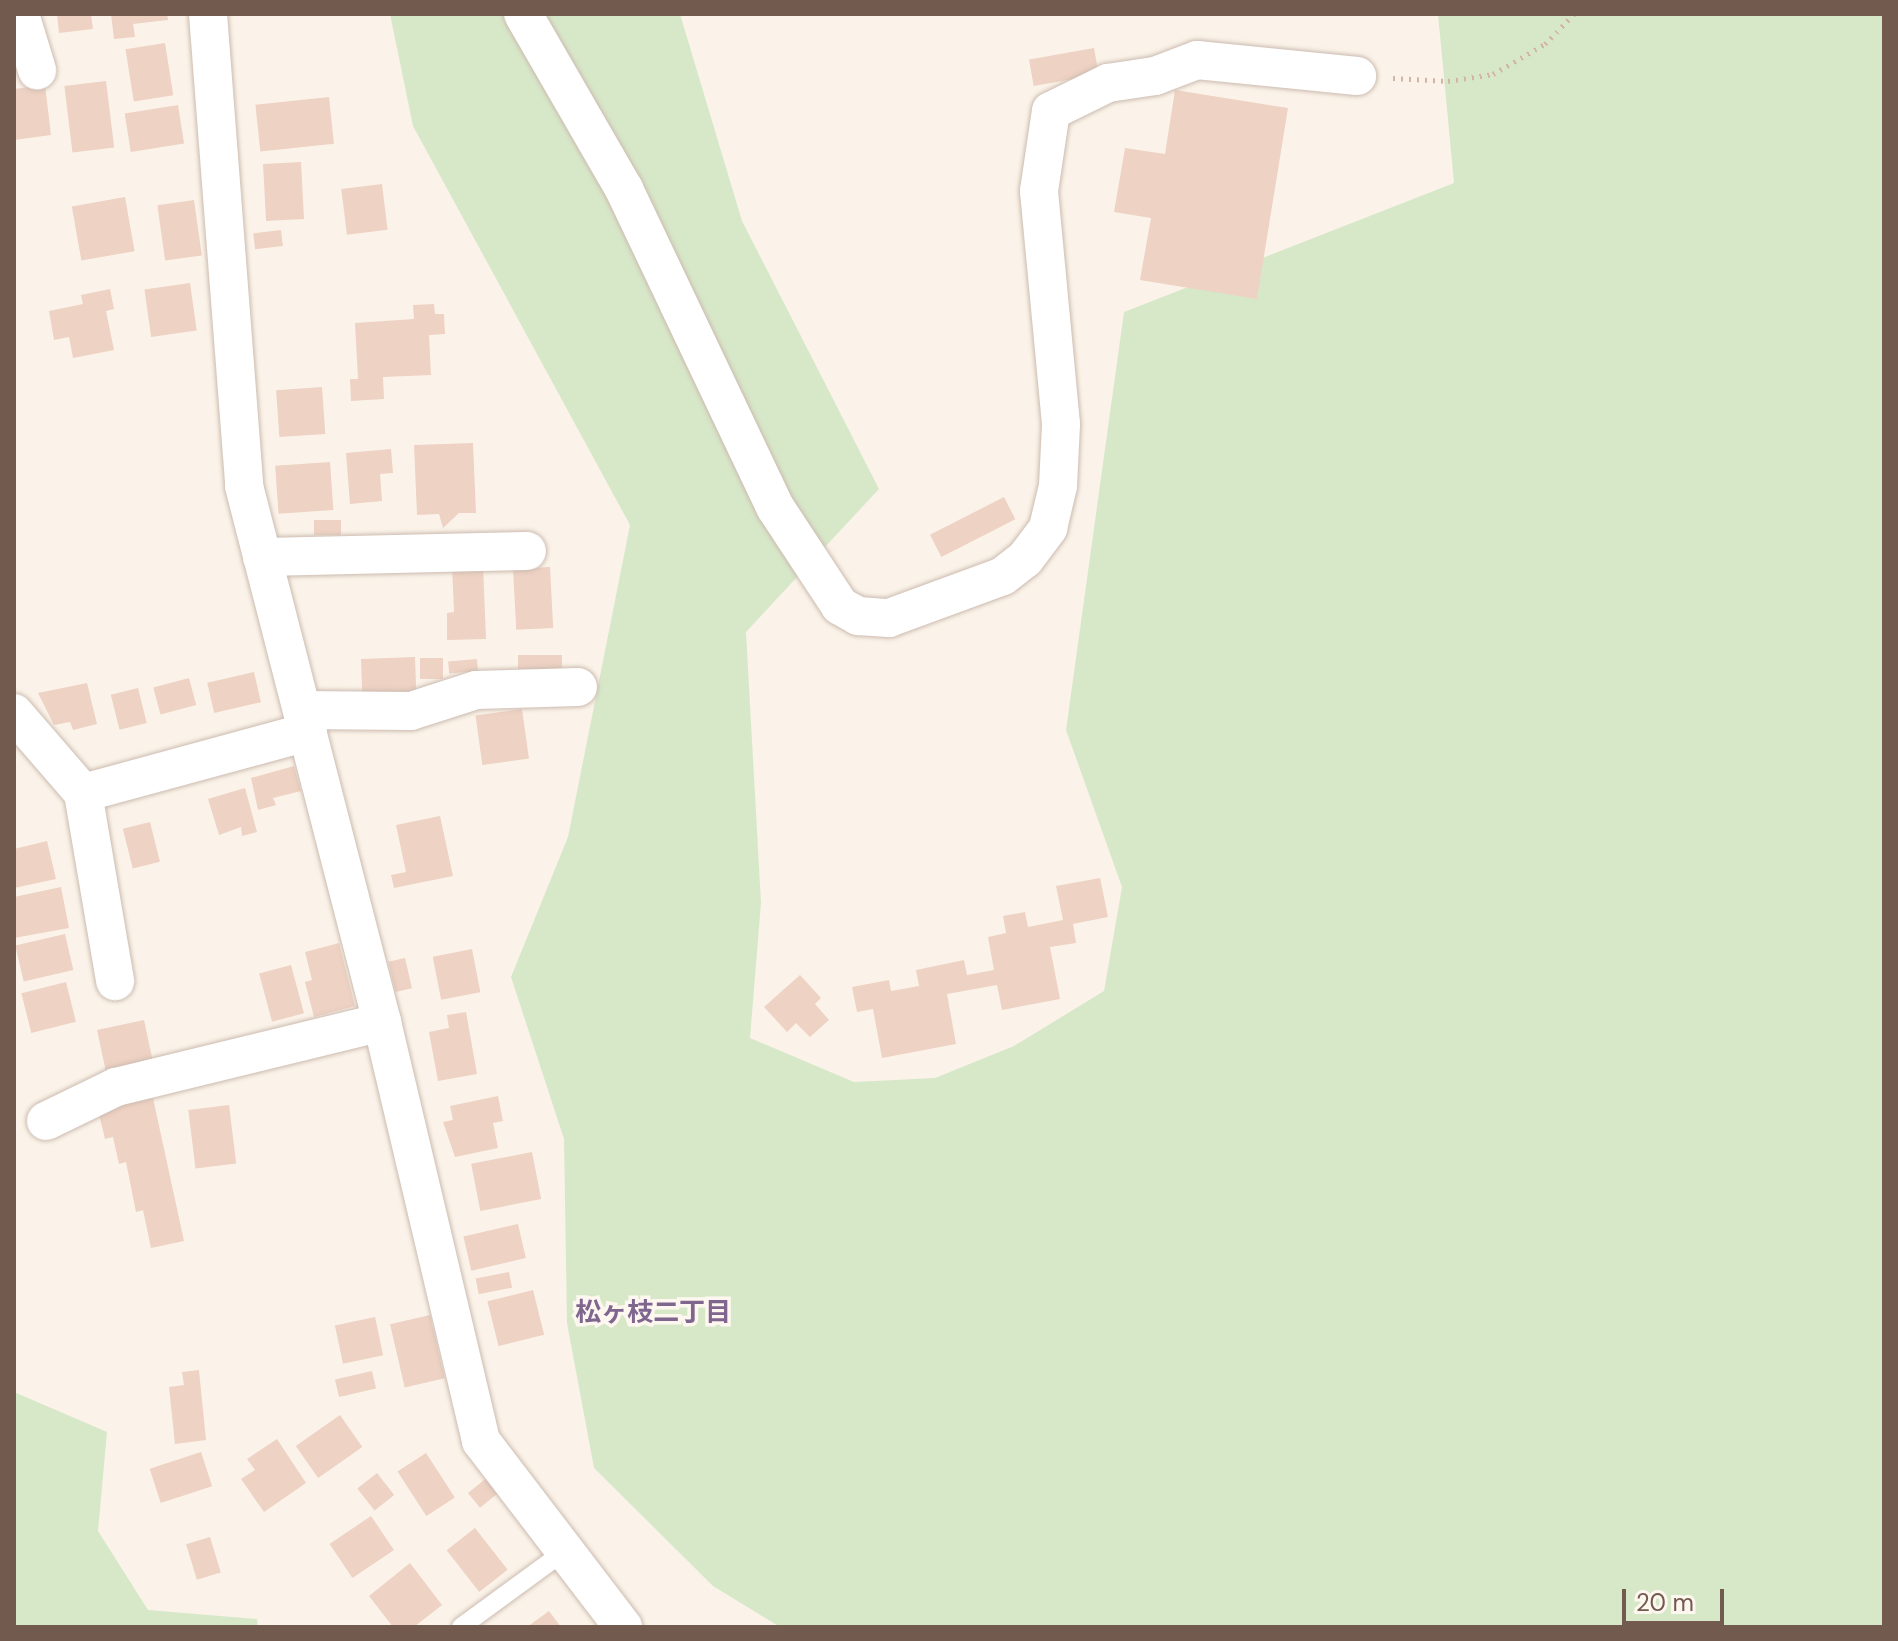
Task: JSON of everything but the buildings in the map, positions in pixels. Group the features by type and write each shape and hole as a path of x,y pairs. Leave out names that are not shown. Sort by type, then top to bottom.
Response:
{"street":[{"path":"20,14 37,70"},
{"path":"208,14 244,486 382,1022 481,1441 623,1627"},
{"path":"523,14 624,189 775,507 840,606 874,617 889,618 1003,576 1025,559 1048,528 1058,486 1061,424 1039,191 1051,111 1108,83 1155,76 1197,60 1357,76"},
{"path":"262,557 527,551"},
{"path":"83,793 305,721 411,711 476,690 578,687"},
{"path":"14,713 83,793 115,981"},
{"path":"46,1121 116,1087 382,1022"}],"lane":[{"path":"461,1627 565,1551"}],"path":[{"path":"1357,76 1448,81 1493,74 1545,44 1574,14"}],"green space":[{"path":"390,14 680,14 742,221 879,489 746,632 761,903 750,1038 854,1082 935,1078 1014,1046 1104,991 1122,887 1066,730 1124,312 1454,183 1438,14 1884,14 1884,1627 780,1627 713,1586 594,1468 567,1323 564,1139 511,977 568,837 630,525 413,126"},
{"path":"14,1392 107,1432 98,1531 148,1610 257,1619 258,1627 14,1627"}],"district":[{"name":"松ヶ枝二丁目","path":"653,1313"}]}
